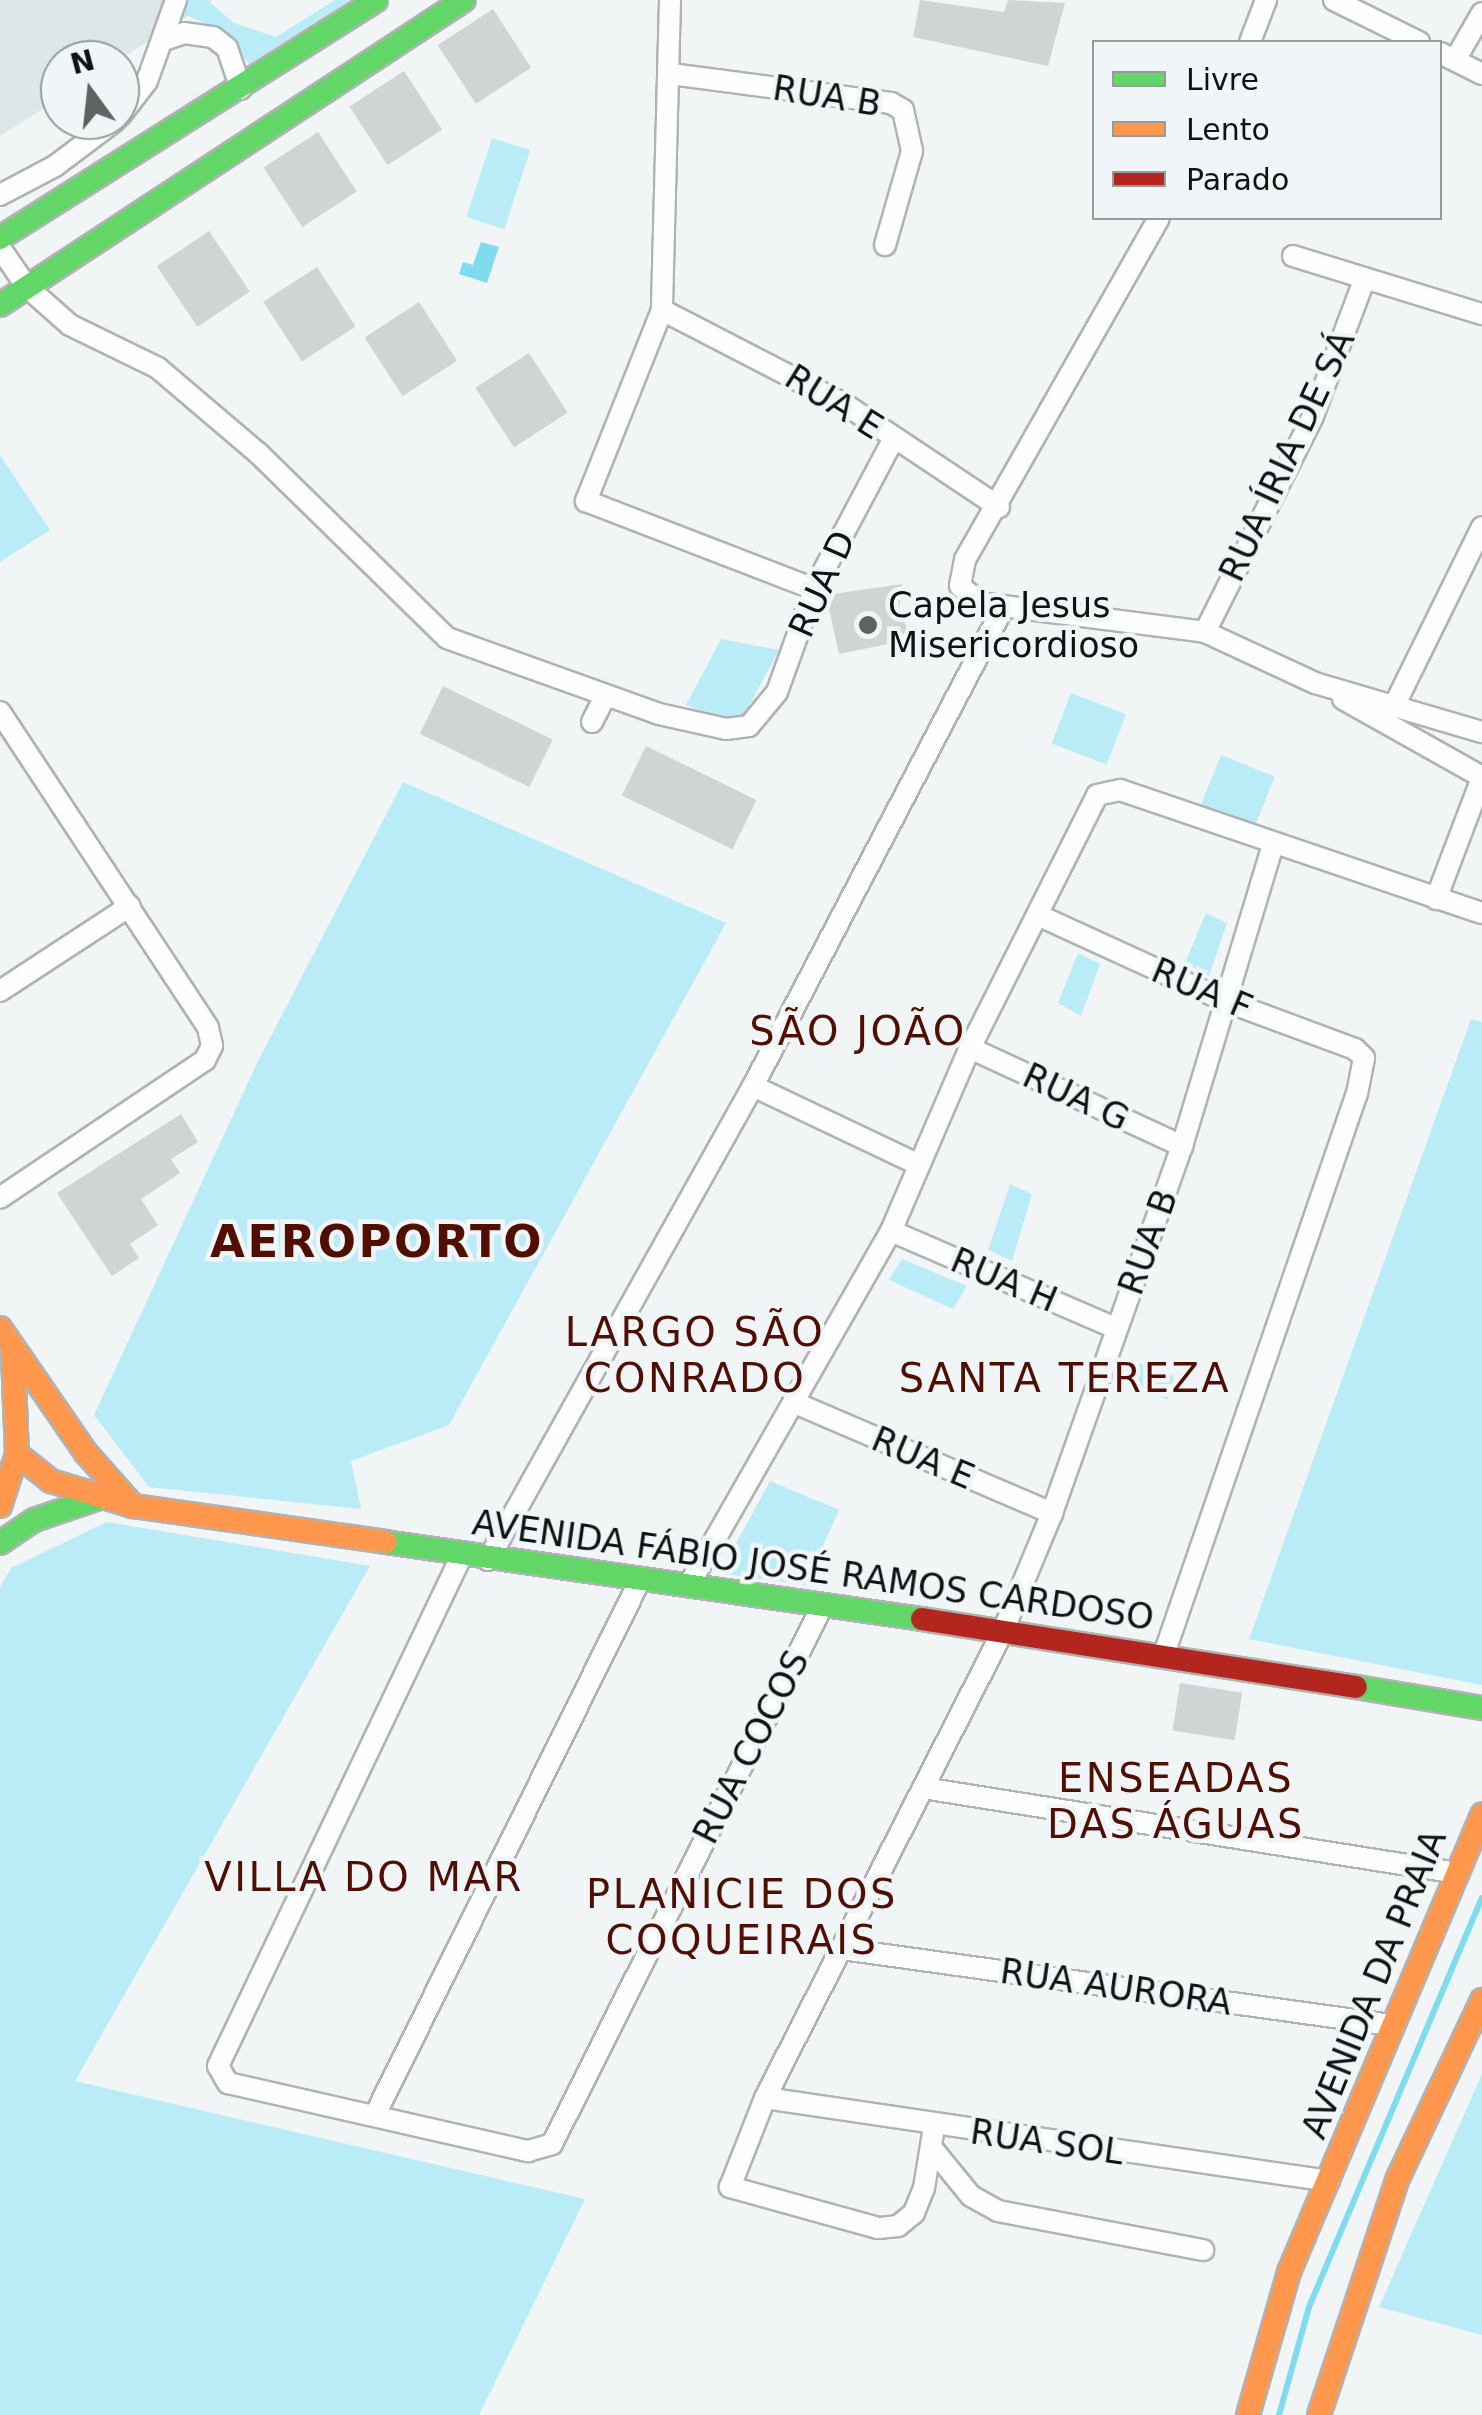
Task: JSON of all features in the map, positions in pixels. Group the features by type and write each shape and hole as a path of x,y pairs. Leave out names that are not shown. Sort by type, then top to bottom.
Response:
{"street":[{"path":"140,83 167,39 176,0"},
{"path":"0,238 242,89 376,0"},
{"path":"0,305 464,0"},
{"path":"670,0 662,310 586,501 814,589"},
{"path":"1251,40 1266,0"},
{"path":"1334,0 1415,40"},
{"path":"1482,13 1447,57 1482,74"},
{"path":"167,39 184,33 213,37 227,48 242,89"},
{"name":"RUA B","path":"671,74 892,103 903,110 912,151 885,244"},
{"path":"0,195 55,166 89,140"},
{"path":"1158,220 999,507 965,560 960,586 980,604 1054,608 1204,632 1315,683 1482,778 1436,898"},
{"path":"0,248 27,287 70,325 158,368 258,453 446,638 605,696 592,722"},
{"path":"1294,256 1482,314"},
{"name":"RUA ÍRIA DE SÁ","path":"1204,632 1313,416 1366,278"},
{"name":"RUA E","path":"662,310 773,364 999,507"},
{"name":"RUA D","path":"605,696 726,729 749,726 777,692 814,589 894,440"},
{"path":"1396,704 1482,526"},
{"path":"488,1560 753,1086 1004,608"},
{"path":"1315,683 1482,732"},
{"path":"0,712 208,1028 212,1046 204,1060 0,1198"},
{"path":"689,1586 891,1231 970,1048 1040,916 1092,802 1107,790 1482,914"},
{"name":"RUA B","path":"932,2137 914,2213 898,2226 861,2224 730,2187 729,2176 765,2098 1003,1630 1052,1513 1182,1146 1272,846"},
{"path":"0,991 130,906"},
{"name":"RUA F","path":"1040,916 1228,1002 1355,1048 1364,1058 1357,1094 1164,1654"},
{"name":"RUA G","path":"970,1048 1182,1146"},
{"path":"753,1086 918,1166"},
{"name":"RUA H","path":"891,1231 1117,1328"},
{"path":"0,1506 18,1454 6,1337"},
{"path":"6,1337 86,1453 133,1506"},
{"name":"RUA E","path":"795,1403 1052,1513"},
{"name":"AVENIDA FÁBIO JOSÉ RAMOS CARDOSO","path":"18,1454 51,1481 133,1506 488,1560 1164,1654 1482,1708"},
{"path":"0,1543 34,1520 100,1498"},
{"path":"461,1556 220,2054 220,2076 228,2083 376,2113 640,1580"},
{"name":"RUA COCOS","path":"376,2113 541,2150 552,2144 822,1607"},
{"path":"923,1788 1458,1873"},
{"name":"AVENIDA DA PRAIA","path":"1248,2415 1289,2272 1482,1814"},
{"name":"RUA AURORA","path":"842,1950 1390,2025"},
{"path":"1320,2415 1398,2178 1482,2000"},
{"name":"RUA SOL","path":"765,2098 932,2137 1330,2181"},
{"path":"932,2137 970,2196 998,2212 1203,2250"}],"shaded area":[{"path":"0,0 213,0 140,47 140,40 40,40 40,111 0,136"},
{"path":"187,0 207,0 234,23 276,37 335,0 350,0 249,64 225,32 183,14"},
{"path":"492,138 530,150 504,229 466,217"},
{"path":"481,242 499,247 487,283 459,274 463,262 473,265"},
{"path":"0,455 50,530 0,562"},
{"path":"721,639 779,650 743,717 730,722 686,705"},
{"path":"1071,693 1126,714 1107,765 1052,743"},
{"path":"1221,755 1275,777 1255,827 1201,805"},
{"path":"403,782 726,923 449,1425 351,1461 361,1509 149,1487 94,1415 259,1059"},
{"path":"1206,913 1227,923 1209,976 1185,963"},
{"path":"1078,953 1100,964 1081,1016 1058,1003"},
{"path":"1471,1019 1482,1022 1482,1685 1249,1639"},
{"path":"1010,1184 1032,1194 1012,1261 988,1250"},
{"path":"902,1259 967,1286 953,1309 889,1280"},
{"path":"1128,1359 1174,1376 1168,1400 1115,1379"},
{"path":"770,1481 839,1510 806,1585 720,1573"},
{"path":"107,1522 370,1566 75,2081 585,2199 479,2415 0,2415 0,1588 11,1568"},
{"path":"1482,2074 1482,2335 1379,2307"}],"building":[{"path":"920,0 1004,12 1008,0 1065,3 1048,66 913,37"},
{"path":"493,9 531,68 476,104 438,45"},
{"path":"404,71 442,130 388,165 349,106"},
{"path":"318,132 357,192 302,227 263,167"},
{"path":"209,231 250,292 198,327 157,266"},
{"path":"317,267 356,327 302,361 263,302"},
{"path":"419,302 457,361 403,396 364,337"},
{"path":"529,353 568,413 514,447 475,388"},
{"name":"Capela Jesus Misericordioso","path":"902,584 899,611 912,639 839,654 826,595"},
{"path":"443,686 553,739 529,787 420,734"},
{"path":"646,746 757,800 732,849 622,795"},
{"path":"181,1114 198,1142 171,1159 180,1173 141,1199 158,1225 130,1244 139,1258 112,1276 57,1193"},
{"path":"1180,1683 1242,1693 1235,1740 1172,1730"}],"waterway":[{"path":"1279,2415 1309,2307 1482,1898"}],"traffic: fast":[{"path":"0,238 376,0"},
{"path":"0,305 464,0"},
{"path":"0,1543 34,1520 99,1498"},
{"path":"385,1542 922,1619"},
{"path":"1356,1687 1482,1708"}],"traffic: slow":[{"path":"0,1328 86,1453 133,1506"},
{"path":"0,1506 17,1454 13,1354"},
{"path":"17,1454 51,1481 133,1506 385,1542"},
{"path":"1248,2415 1289,2272 1482,1814"},
{"path":"1319,2415 1398,2178 1482,2000"}],"traffic: jam":[{"path":"922,1619 1356,1687"}],"place":[{"name":"Capela Jesus Misericordioso","path":"868,625"}],"district":[{"name":"SÃO JOÃO","path":"858,1031"},
{"name":"AEROPORTO","path":"377,1242"},
{"name":"LARGO SÃO CONRADO","path":"695,1355"},
{"name":"SANTA TEREZA","path":"1065,1378"},
{"name":"ENSEADAS DAS ÁGUAS","path":"1176,1801"},
{"name":"VILLA DO MAR","path":"364,1877"},
{"name":"PLANICIE DOS COQUEIRAIS","path":"742,1917"}]}
